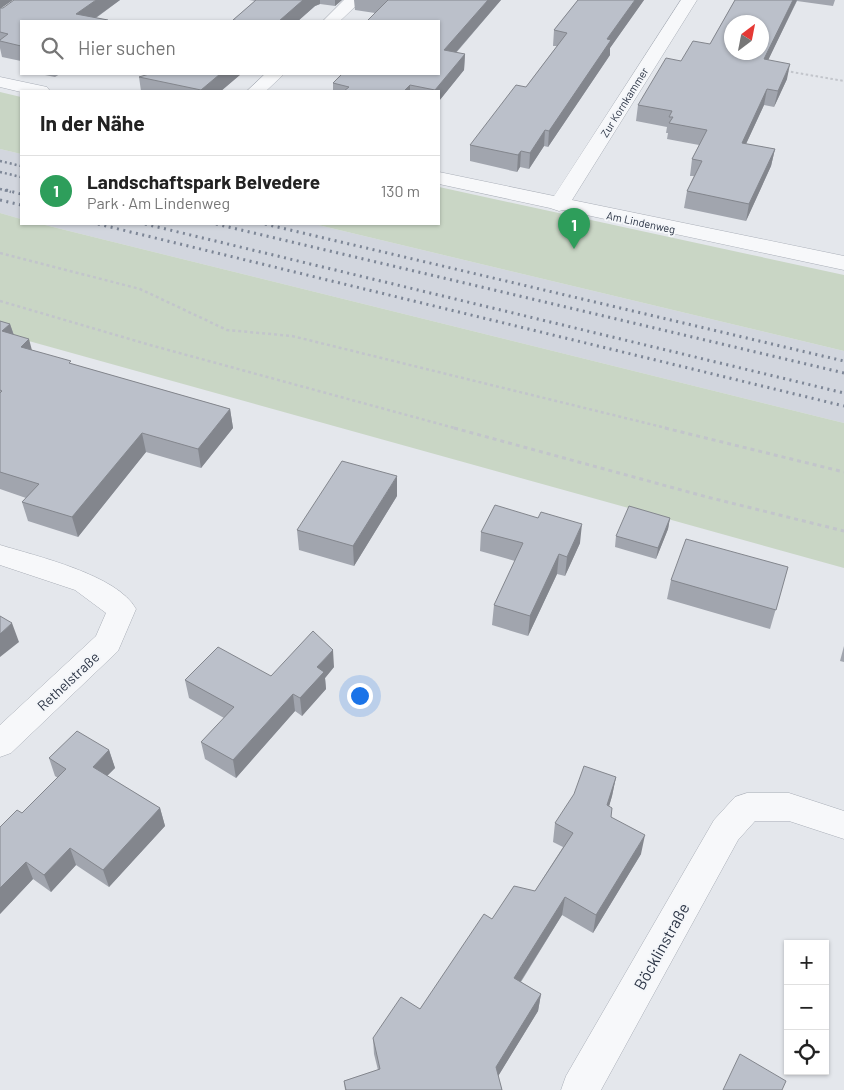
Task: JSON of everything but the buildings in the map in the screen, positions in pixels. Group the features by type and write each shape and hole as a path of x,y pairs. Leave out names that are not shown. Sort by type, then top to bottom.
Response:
{"street":[{"path":"332,20 354,0"},
{"name":"Zur Kornkammer","path":"559,205 689,0"},
{"path":"257,90 273,75"},
{"path":"0,82 36,90"},
{"name":"Am Lindenweg","path":"440,178 844,264"},
{"name":"Rethelstraße","path":"0,555 85,583 122,609 108,643 0,744"},
{"name":"Böcklinstraße","path":"580,1090 726,830 747,807 789,807 844,825"}],"path":[{"path":"786,71 844,81"},
{"path":"0,253 140,288 227,330 292,336 844,472"},
{"path":"0,301 150,345 707,497 844,531"}],"shaded area":[{"path":"0,149 20,154 20,219 0,213"},
{"path":"45,225 318,225 844,351 844,423"}],"green space":[{"path":"0,92 20,97 20,154 0,149"},
{"path":"440,187 844,275 844,351 318,225 440,225"},
{"path":"0,213 20,219 20,225 45,225 844,423 844,568 0,333"}],"railway":[{"path":"0,161 20,166"},
{"path":"0,172 20,177"},
{"path":"0,189 11,192"},
{"path":"6,190 20,194"},
{"path":"0,200 20,205"},
{"path":"102,225 844,406"},
{"path":"149,225 844,393"},
{"path":"220,225 844,373"},
{"path":"269,225 844,361"}],"place":[{"name":"Landschaftspark Belvedere","path":"574,249"}]}
